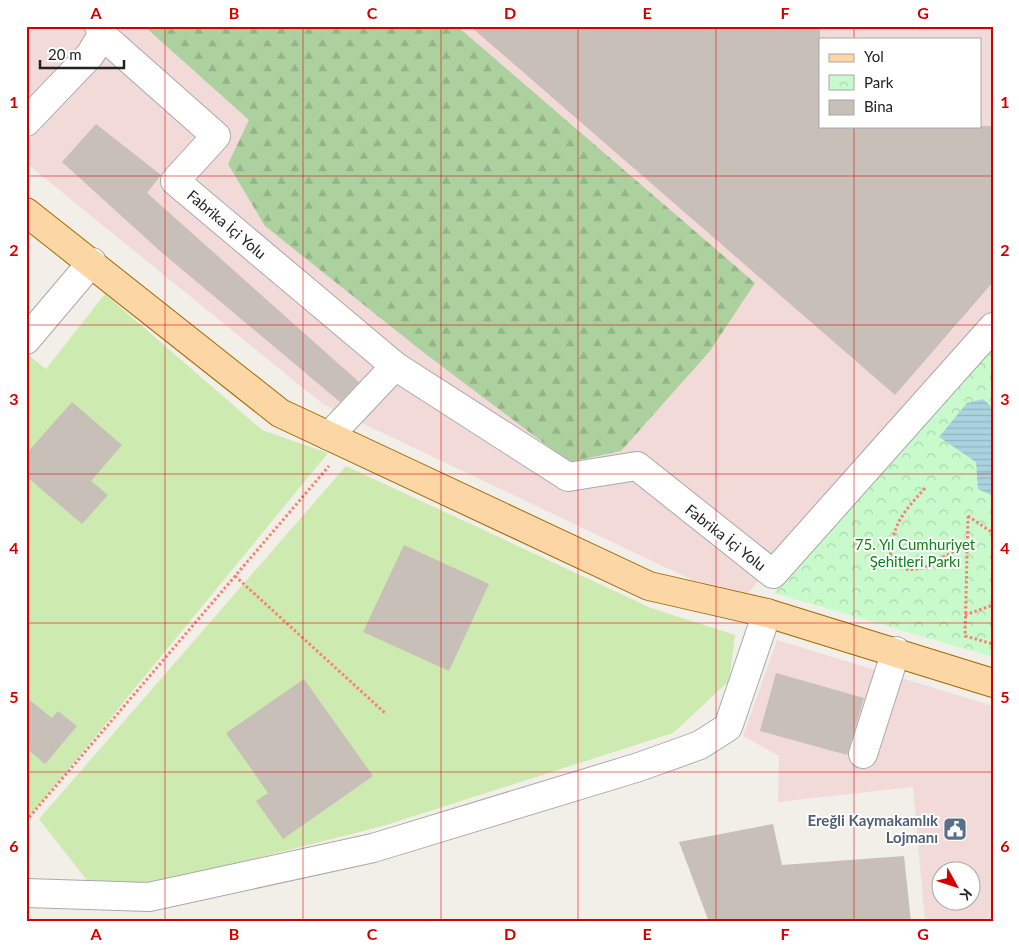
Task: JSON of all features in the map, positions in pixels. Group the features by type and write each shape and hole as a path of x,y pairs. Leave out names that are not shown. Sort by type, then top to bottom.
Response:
{"main road":[{"path":"26,212 92,262 280,413 648,586 768,612 993,683"}],"street":[{"name":"Fabrika İçi Yolu","path":"26,122 90,55 101,31 216,136 175,181 395,366 568,478 636,466 773,574 993,327"},
{"path":"30,329 92,262"},
{"path":"338,441 395,366"},
{"path":"26,893 148,897 178,891 373,848 639,767 700,745 728,727 768,612"},
{"path":"863,754 896,651"}],"path":[{"path":"26,821 235,576 338,441"},
{"path":"925,488 900,516 891,542 890,559 908,570 924,568 967,544"},
{"path":"993,534 968,516 965,636 993,644"},
{"path":"235,576 385,713"},
{"path":"965,615 993,605"}],"shaded area":[{"path":"26,26 993,26 993,317 748,593 692,580 324,405 26,163"},
{"path":"777,640 993,706 993,922 925,922 913,787 778,802 779,756 743,736"}],"green space":[{"path":"144,26 457,26 755,283 710,351 621,451 569,462 423,352 265,226 228,164 249,120"},
{"path":"105,294 262,430 328,453 26,821 26,353 46,369"},
{"name":"75. Yıl Cumhuriyet Şehitleri Parkı","path":"993,347 993,657 774,593"},
{"path":"346,466 651,608 735,635 729,681 673,733 383,826 151,885 89,883 39,819"}],"water":[{"path":"983,399 993,408 993,496 978,489 976,462 939,437 967,403"}],"building":[{"path":"470,26 820,26 819,128 982,128 982,126 993,126 993,282 895,395"},
{"path":"96,124 161,175 147,193 359,382 340,402 160,251 62,162"},
{"path":"72,402 122,445 91,481 108,495 82,524 26,476 26,454"},
{"path":"404,545 489,584 449,671 363,632"},
{"path":"776,673 864,698 847,755 760,731"},
{"path":"304,679 373,776 283,839 256,801 268,793 226,733"},
{"path":"26,697 52,718 58,711 77,726 45,764 26,748"},
{"path":"773,824 782,865 904,856 911,922 709,922 679,842"}],"place":[{"name":"Ereğli Kaymakamlık Lojmanı","path":"955,829"}]}
